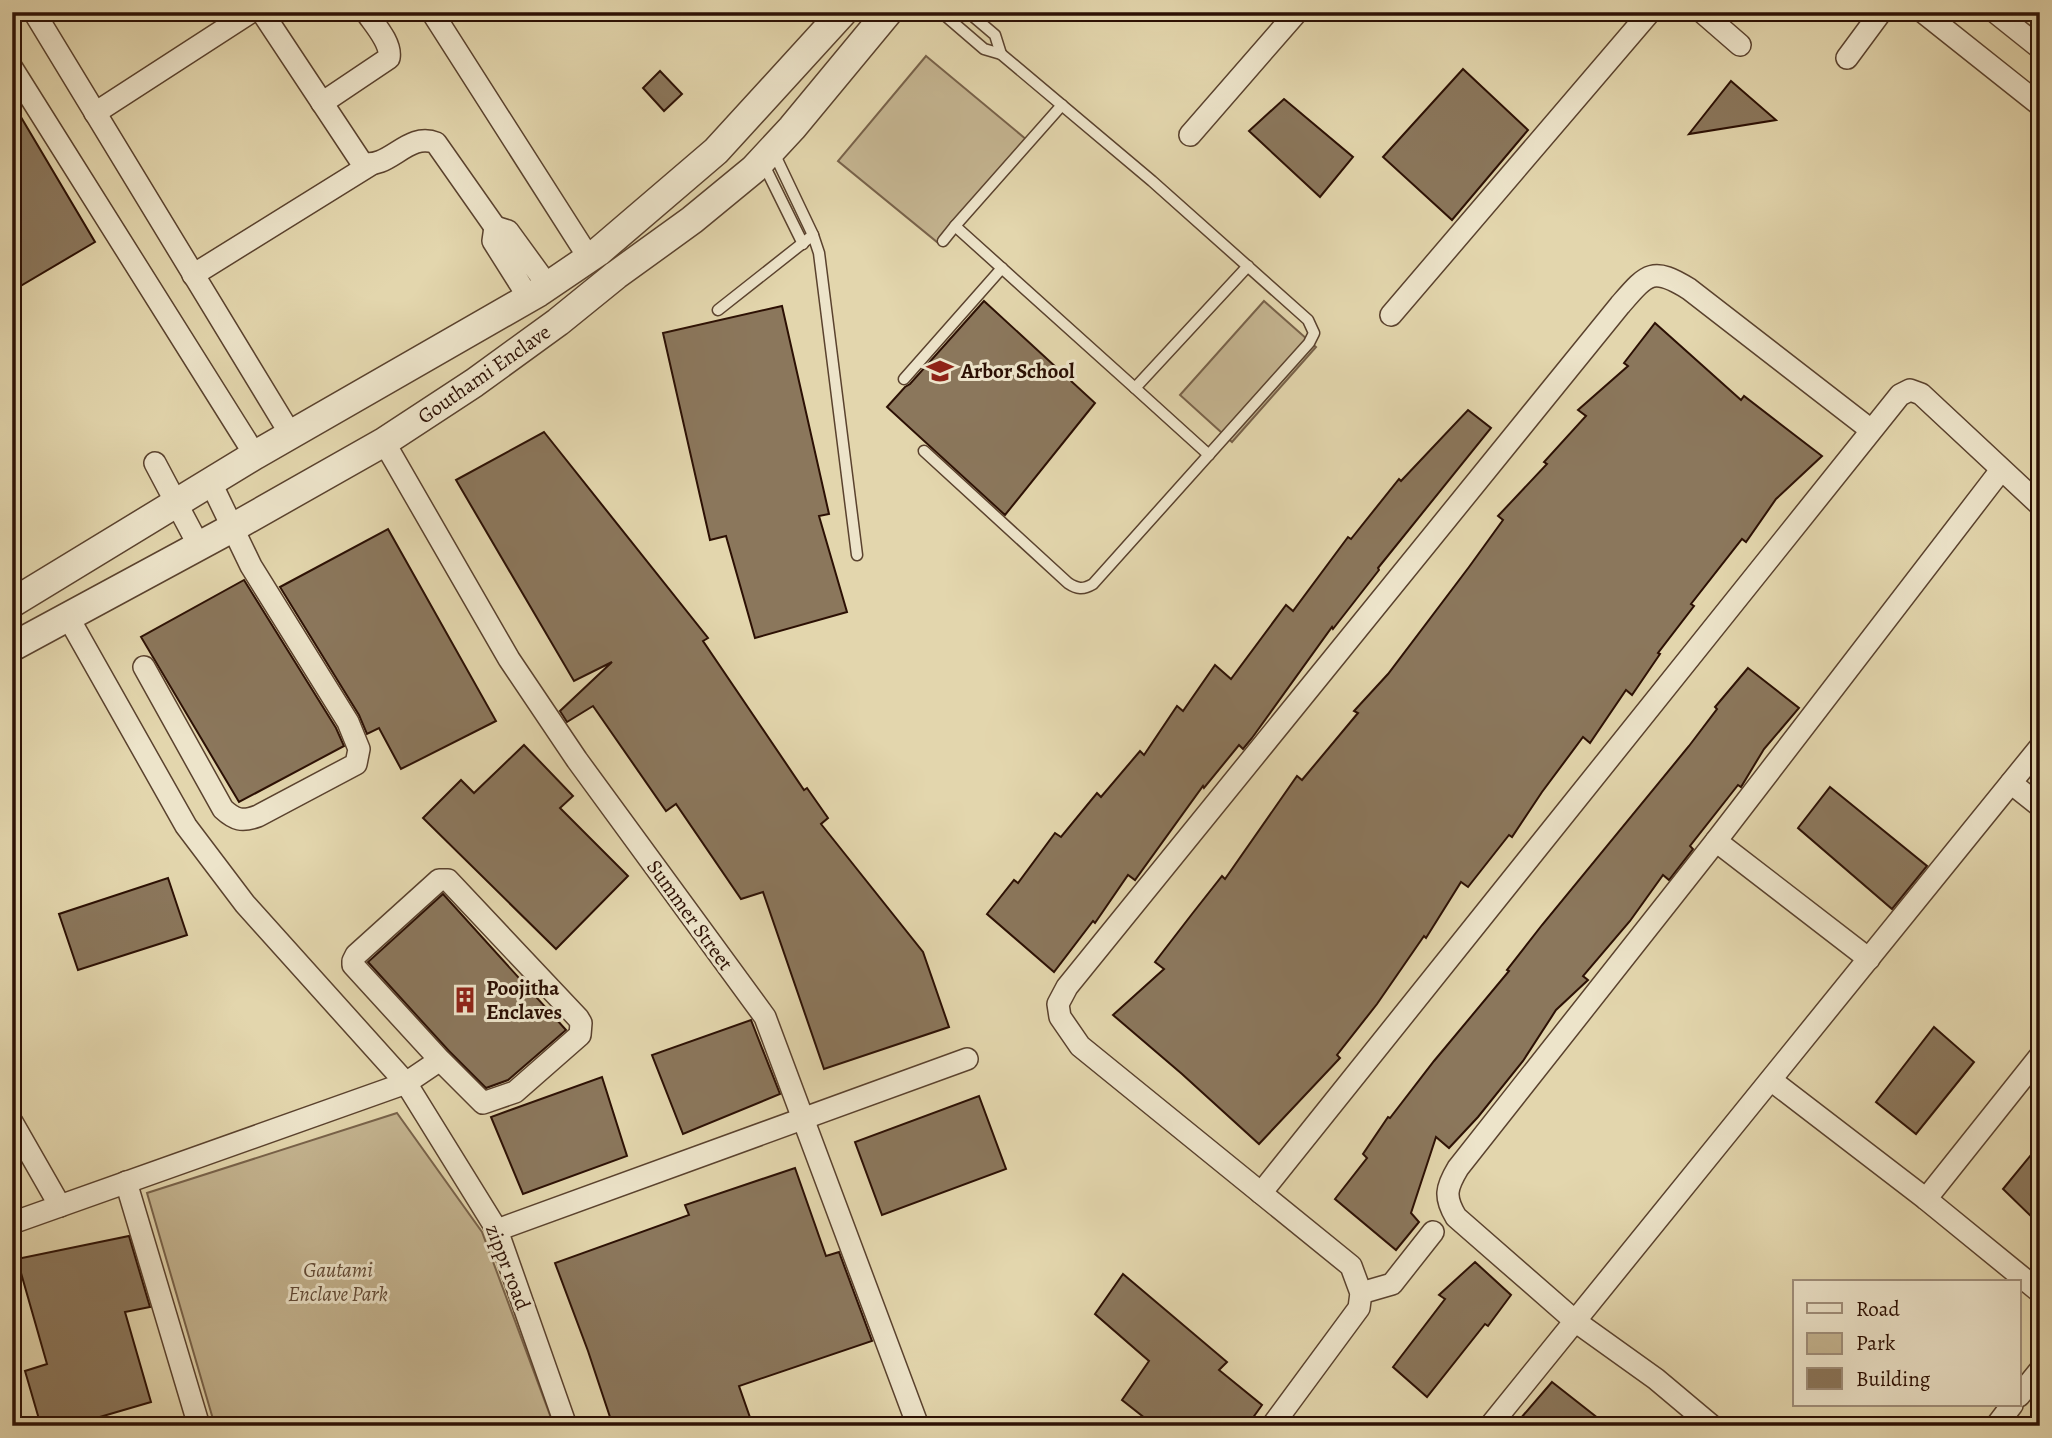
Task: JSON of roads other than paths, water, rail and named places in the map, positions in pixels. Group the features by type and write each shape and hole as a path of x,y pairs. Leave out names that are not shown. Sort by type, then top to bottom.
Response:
{"street":[{"path":"34,12 291,435"},
{"path":"95,113 251,12"},
{"path":"261,12 362,163 370,165"},
{"path":"322,103 389,58 388,47 366,12"},
{"path":"432,12 589,258"},
{"name":"Gouthami Enclave","path":"12,603 255,455 539,292 589,258 716,151 843,12"},
{"name":"Gouthami Enclave","path":"12,647 384,442 474,383 692,220 767,155 887,12"},
{"path":"1190,135 1297,12"},
{"path":"1391,315 1650,12"},
{"path":"1702,12 1740,44"},
{"path":"1847,58 1881,12"},
{"path":"1923,12 2040,105"},
{"path":"1995,12 2040,48"},
{"path":"12,68 255,455"},
{"path":"193,275 370,165 427,139 436,143 495,227 508,231 539,292"},
{"path":"1272,1426 1359,1308 1362,1293 1351,1266 1080,1046 1060,1017 1058,1004 1067,987 1611,316 1645,279 1657,274 1689,289 1871,430"},
{"path":"1261,1193 1900,395 1913,390 1921,394 2040,505"},
{"name":"Summer Street","path":"384,442 509,659 577,760 765,1017 918,1426"},
{"path":"155,463 199,546"},
{"path":"1712,1426 1656,1379 1575,1321 1456,1217 1447,1195 1449,1182 2001,470"},
{"path":"144,667 223,809 234,819 246,820 258,816 356,764 359,748 348,723 251,566 211,483"},
{"name":"zippr road","path":"68,617 186,825 245,904 406,1083 497,1230 566,1426"},
{"path":"1490,1426 2040,747"},
{"path":"2011,783 2040,806"},
{"path":"1716,841 1869,959"},
{"path":"444,879 467,899 581,1023 580,1035 515,1092 497,1100 483,1103 440,1060 353,965 353,961 356,955 439,880 444,879"},
{"path":"1926,1199 2040,1056"},
{"path":"497,1230 967,1059"},
{"path":"12,1223 406,1083 440,1060"},
{"path":"1771,1080 1926,1199 2040,1293"},
{"path":"12,1122 60,1206"},
{"path":"126,1182 198,1426"},
{"path":"1362,1293 1392,1284 1433,1232"},
{"path":"2021,1394 2040,1370"},
{"path":"1996,1426 2011,1406"}],"lane":[{"path":"924,451 1068,583 1079,589 1093,584 1309,343 1314,332 1308,320 1153,181 1001,54 984,49 941,12"},
{"path":"968,12 995,35 1001,54"},
{"path":"943,241 1062,105"},
{"path":"767,155 813,235 820,262 857,555"},
{"path":"767,155 803,243"},
{"path":"955,226 1209,455"},
{"path":"718,310 813,235"},
{"path":"1135,388 1248,266"},
{"path":"904,379 1002,268"}],"place":[{"name":"Arbor School","path":"940,371"},
{"name":"Poojitha Enclaves","path":"465,1000"}],"park label":[{"name":"Gautami Enclave Park","path":"338,1282"}]}
